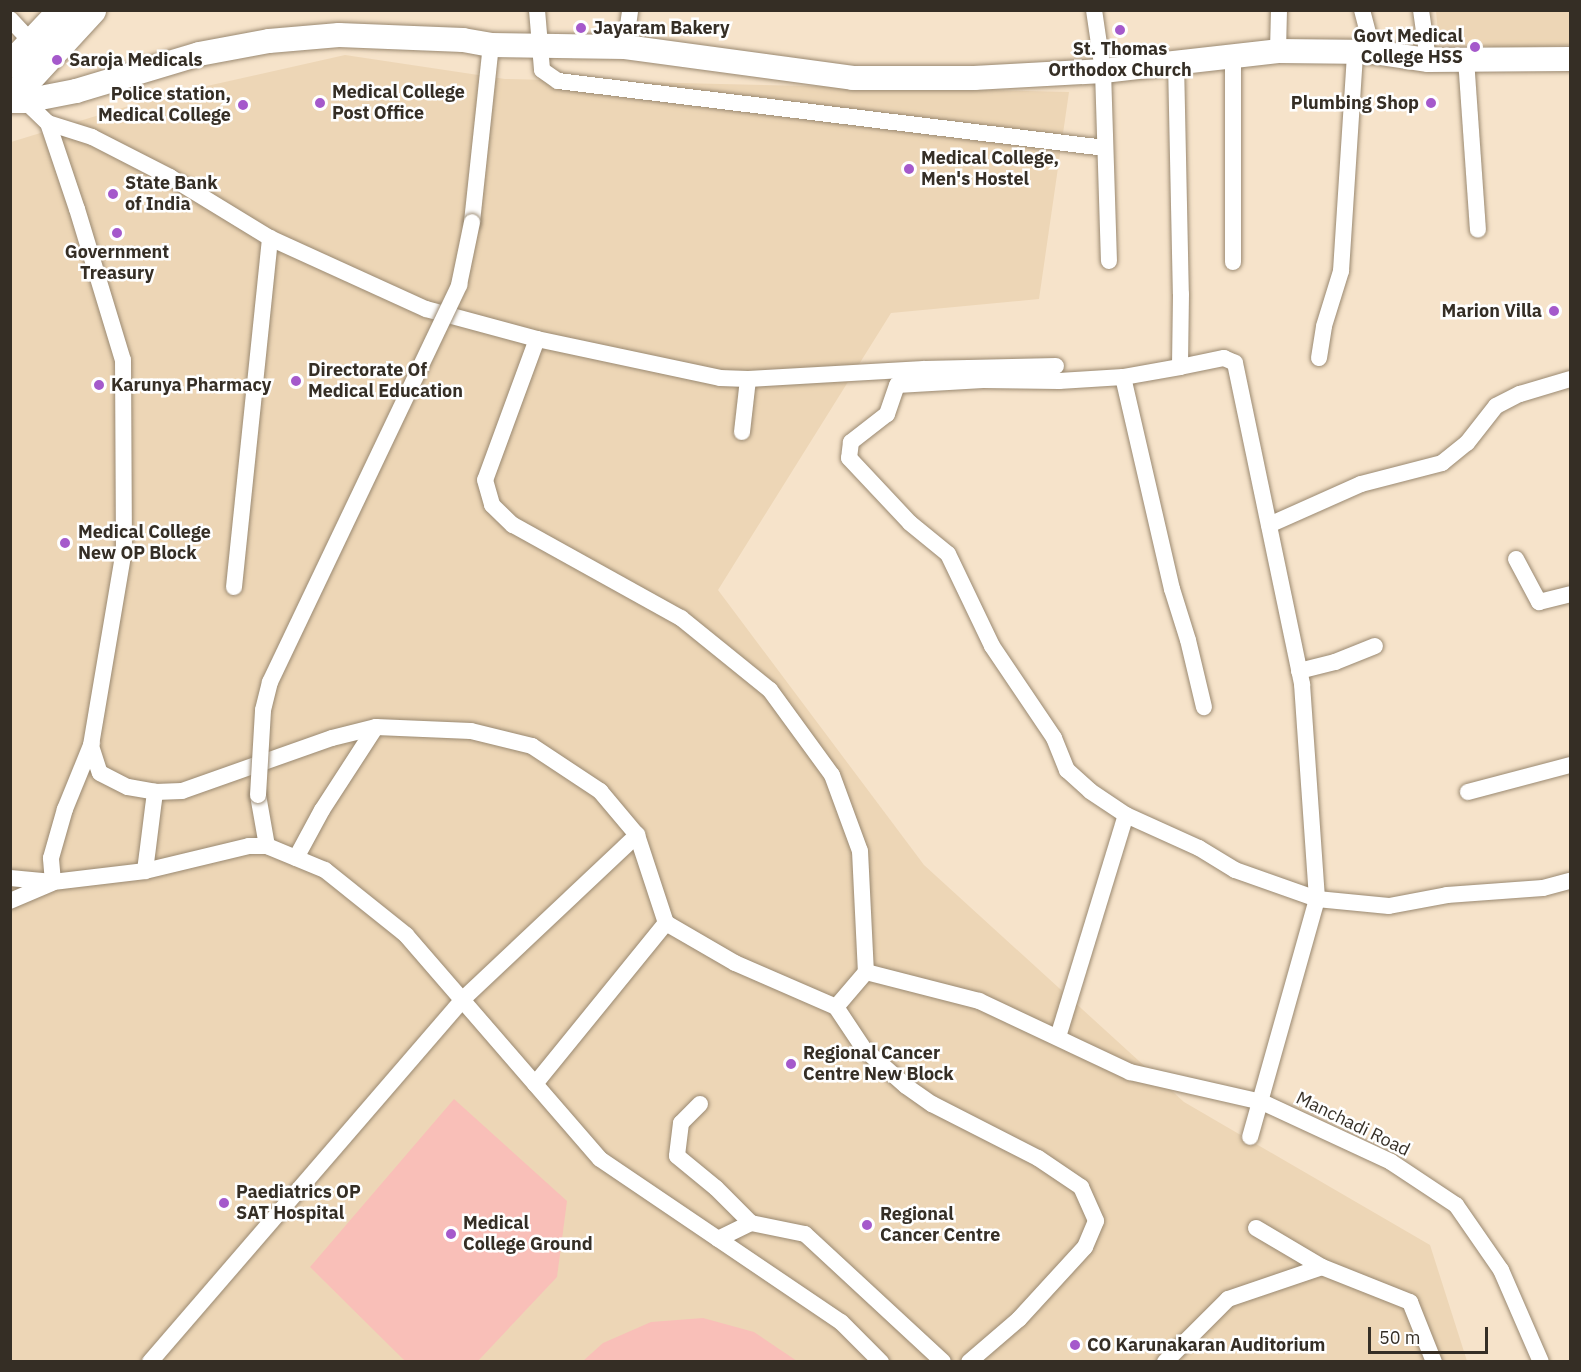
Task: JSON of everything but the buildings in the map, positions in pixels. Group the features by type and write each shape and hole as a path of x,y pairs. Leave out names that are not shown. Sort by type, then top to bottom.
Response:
{"main road":[{"path":"16,100 39,49 61,10"},
{"path":"10,63 39,49 92,10"},
{"path":"16,100 76,91 199,54 269,41 339,35 463,40 491,45 625,47 853,78 974,78 1103,71 1278,51 1364,52 1428,60 1570,59"}],"street":[{"path":"537,10 542,70 558,81 1105,148"},
{"path":"625,47 630,10"},
{"path":"1094,10 1103,71 1109,261"},
{"path":"1278,51 1279,10"},
{"path":"1319,358 1324,326 1341,271 1364,52 1362,10"},
{"path":"1421,10 1428,60"},
{"path":"10,19 39,49"},
{"path":"267,846 258,795 263,710 270,682 459,285 472,222 491,45"},
{"path":"1233,55 1233,262"},
{"path":"1466,59 1478,230"},
{"path":"1176,62 1181,294 1180,367"},
{"path":"16,100 48,123 92,137 170,177 270,238 426,309 537,339 720,378 748,379 924,369 1056,366"},
{"path":"48,123 78,209 123,360 124,550 92,742 62,819 51,858 53,882"},
{"path":"234,587 270,238"},
{"path":"537,339 485,480 492,506 513,525 681,618 770,690 832,775 860,851 866,972 836,1007"},
{"path":"1250,1137 1262,1102 1317,899 1299,671 1235,363 1224,358 1123,377 1059,381 983,380 897,385 887,414 851,442 849,458 910,523 948,554 992,646 1054,738 1067,770 1090,791 1125,815 1199,848 1235,870 1317,899 1389,906 1447,895 1543,888 1570,881"},
{"path":"1123,377 1172,589 1188,640 1204,707"},
{"path":"742,432 748,379"},
{"path":"1269,525 1360,484 1442,463 1467,443 1496,406 1520,394 1570,379"},
{"path":"1516,559 1539,602 1570,594"},
{"path":"1299,671 1335,662 1375,646"},
{"path":"92,742 100,773 128,787 155,792 182,791 332,738 376,727 471,732 532,746 600,791 637,835 666,923 735,963 836,1007 864,1049 887,1071 932,1104 1038,1158 1080,1187 1096,1221 1085,1247 1019,1319 969,1362"},
{"path":"296,858 322,810 376,727"},
{"path":"1468,792 1570,765"},
{"path":"145,871 155,792"},
{"path":"1058,1037 1125,815"},
{"path":"150,1362 462,1000 637,835"},
{"path":"10,878 53,882 145,871 249,846 267,846 325,870 406,935 600,1159 841,1322 881,1362"},
{"path":"10,901 53,882"},
{"path":"535,1084 666,923"},
{"name":"Manchadi Road","path":"866,972 980,1001 1130,1072 1262,1102 1391,1162 1456,1205 1500,1270 1541,1362"},
{"path":"700,1104 681,1122 677,1156 716,1188 751,1223 805,1234 943,1362"},
{"path":"718,1239 751,1223"},
{"path":"1256,1228 1322,1267 1410,1302 1434,1362"},
{"path":"1165,1362 1228,1299 1322,1267"}],"shaded area":[{"path":"1436,11 1570,11 1570,45 1511,48 1439,43"},
{"path":"345,55 505,79 1069,92 1039,299 891,313 718,590 924,865 1184,1102 1430,1245 1467,1361 11,1362 11,142 158,97"},
{"name":"Medical College Ground","path":"454,1099 567,1201 557,1277 478,1361 405,1361 310,1267"},
{"path":"703,1318 754,1332 797,1361 583,1361 603,1343 651,1322"}],"place":[{"name":"Jayaram Bakery","path":"581,28"},
{"name":"St. Thomas Orthodox Church","path":"1120,30"},
{"name":"Govt Medical College HSS","path":"1475,47"},
{"name":"Saroja Medicals","path":"57,60"},
{"name":"Medical College Post Office","path":"320,103"},
{"name":"Plumbing Shop","path":"1431,103"},
{"name":"Police station, Medical College","path":"243,105"},
{"name":"Medical College, Men's Hostel","path":"909,169"},
{"name":"State Bank of India","path":"113,194"},
{"name":"Government Treasury","path":"117,233"},
{"name":"Marion Villa","path":"1554,311"},
{"name":"Directorate Of Medical Education","path":"296,381"},
{"name":"Karunya Pharmacy","path":"99,385"},
{"name":"Medical College New OP Block","path":"65,543"},
{"name":"Regional Cancer Centre New Block","path":"791,1064"},
{"name":"Paediatrics OP SAT Hospital","path":"224,1203"},
{"name":"Regional Cancer Centre","path":"867,1225"},
{"name":"Medical College Ground","path":"451,1234"},
{"name":"CO Karunakaran Auditorium","path":"1075,1345"}]}
